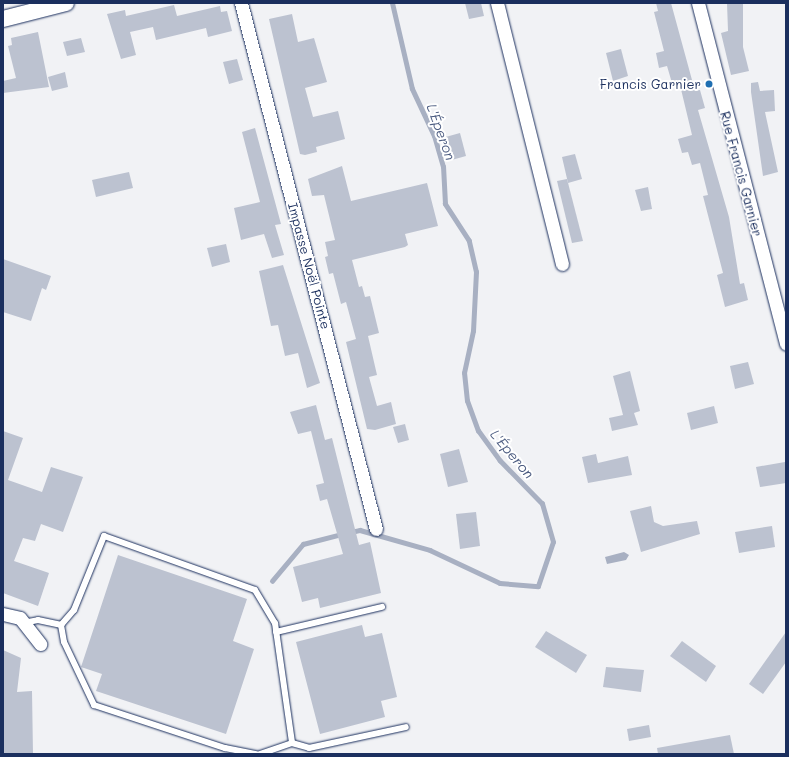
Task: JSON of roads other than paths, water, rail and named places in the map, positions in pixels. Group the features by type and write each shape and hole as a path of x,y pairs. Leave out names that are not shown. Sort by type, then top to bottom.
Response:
{"street":[{"path":"3,19 66,3"},
{"name":"Impasse Noël Pointe","path":"241,3 376,530"},
{"path":"497,3 562,264"},
{"name":"Rue Francis Garnier","path":"698,3 786,344"},
{"path":"3,614 20,618 40,644"}],"lane":[{"path":"61,625 74,610 104,536 255,590 275,623 292,743"},
{"path":"276,632 382,607"},
{"path":"23,623 38,620 61,625"},
{"path":"61,625 64,642 94,705 225,748 256,754"},
{"path":"260,754 292,743 309,748 406,727"}],"water":[{"path":"624,552 629,555 626,560 607,564 605,557"}],"waterway":[{"name":"L'Éperon","path":"351,532 360,530 430,550 500,583 538,586 553,542 542,504 500,461 478,431 467,401 464,373 473,331 476,272 469,241 445,204 443,167 434,136 412,89 392,3"},
{"name":"L'Éperon","path":"272,581 303,544 342,534"}],"place":[{"name":"Francis Garnier","path":"709,84"}]}
